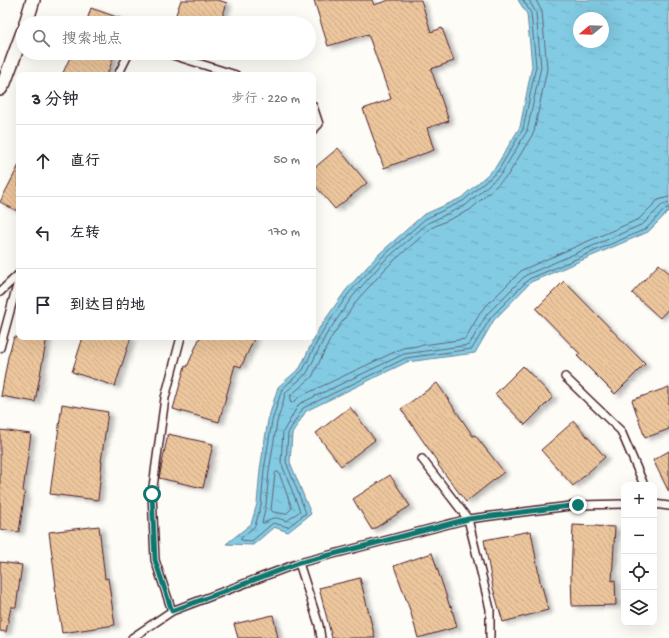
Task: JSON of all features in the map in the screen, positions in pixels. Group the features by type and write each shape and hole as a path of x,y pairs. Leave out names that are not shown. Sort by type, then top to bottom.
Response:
{"street":[{"path":"28,16 33,0"},
{"path":"0,89 4,83 16,51"}],"lane":[{"path":"120,72 126,60"},
{"path":"188,60 226,72"},
{"path":"316,115 319,124 316,127"},
{"path":"0,292 16,277"},
{"path":"0,348 16,289"},
{"path":"172,611 155,560 152,494 165,398 180,340"},
{"path":"565,377 622,431 643,482"},
{"path":"422,459 468,519 490,609 490,638"},
{"path":"132,638 172,611 299,563 468,519 578,505 621,504"},
{"path":"657,504 669,506"},
{"path":"299,563 319,626 321,638"}],"water":[{"path":"518,0 669,0 669,211 648,232 531,282 494,320 475,353 407,362 306,411 292,434 290,462 311,514 288,532 274,527 253,545 226,544 251,524 257,504 260,469 268,420 278,387 300,368 313,340 316,340 318,330 346,290 378,255 423,215 461,198 495,168 520,127 532,66 527,14"}],"building":[{"path":"181,0 218,0 227,3 222,16 175,16"},
{"path":"314,0 372,0 374,5 389,0 421,0 431,32 442,28 454,61 431,69 449,121 427,128 434,150 384,168 363,109 391,99 368,34 328,46"},
{"path":"91,8 114,16 88,16"},
{"path":"69,60 112,60 108,72 63,72"},
{"path":"338,148 367,183 335,209 316,187 316,166"},
{"path":"16,171 16,210 0,202"},
{"path":"659,264 669,273 669,308 660,318 632,293"},
{"path":"564,281 645,364 615,394 577,356 580,354 536,309"},
{"path":"14,337 16,337 16,340 46,340 35,402 1,396 8,357"},
{"path":"82,340 130,340 115,386 72,372"},
{"path":"199,340 254,340 241,367 235,365 219,422 173,409 185,366 187,367"},
{"path":"523,366 553,397 525,425 495,394"},
{"path":"437,383 473,436 475,435 504,472 466,502 438,465 439,464 401,409"},
{"path":"669,387 669,429 645,438 632,400"},
{"path":"62,404 108,412 101,462 98,500 50,494"},
{"path":"350,407 375,440 341,466 316,433"},
{"path":"574,421 605,457 573,486 541,450"},
{"path":"0,430 31,434 19,532 0,529"},
{"path":"168,434 213,444 203,488 159,478"},
{"path":"669,451 669,492 653,460"},
{"path":"390,475 410,506 372,530 353,499"},
{"path":"573,525 615,527 612,581 615,580 616,605 572,606 571,576"},
{"path":"99,526 105,579 108,578 115,625 62,633 49,532"},
{"path":"531,531 541,587 542,586 548,610 503,622 493,588 484,540"},
{"path":"432,553 457,627 418,638 410,610 394,566"},
{"path":"0,562 22,565 16,607 11,607 6,632 0,631"},
{"path":"360,578 375,638 332,638 319,588"},
{"path":"273,615 278,638 238,638 234,624"}],"route":[{"path":"152,494 155,560 172,611 299,563 468,519 578,505"}]}
